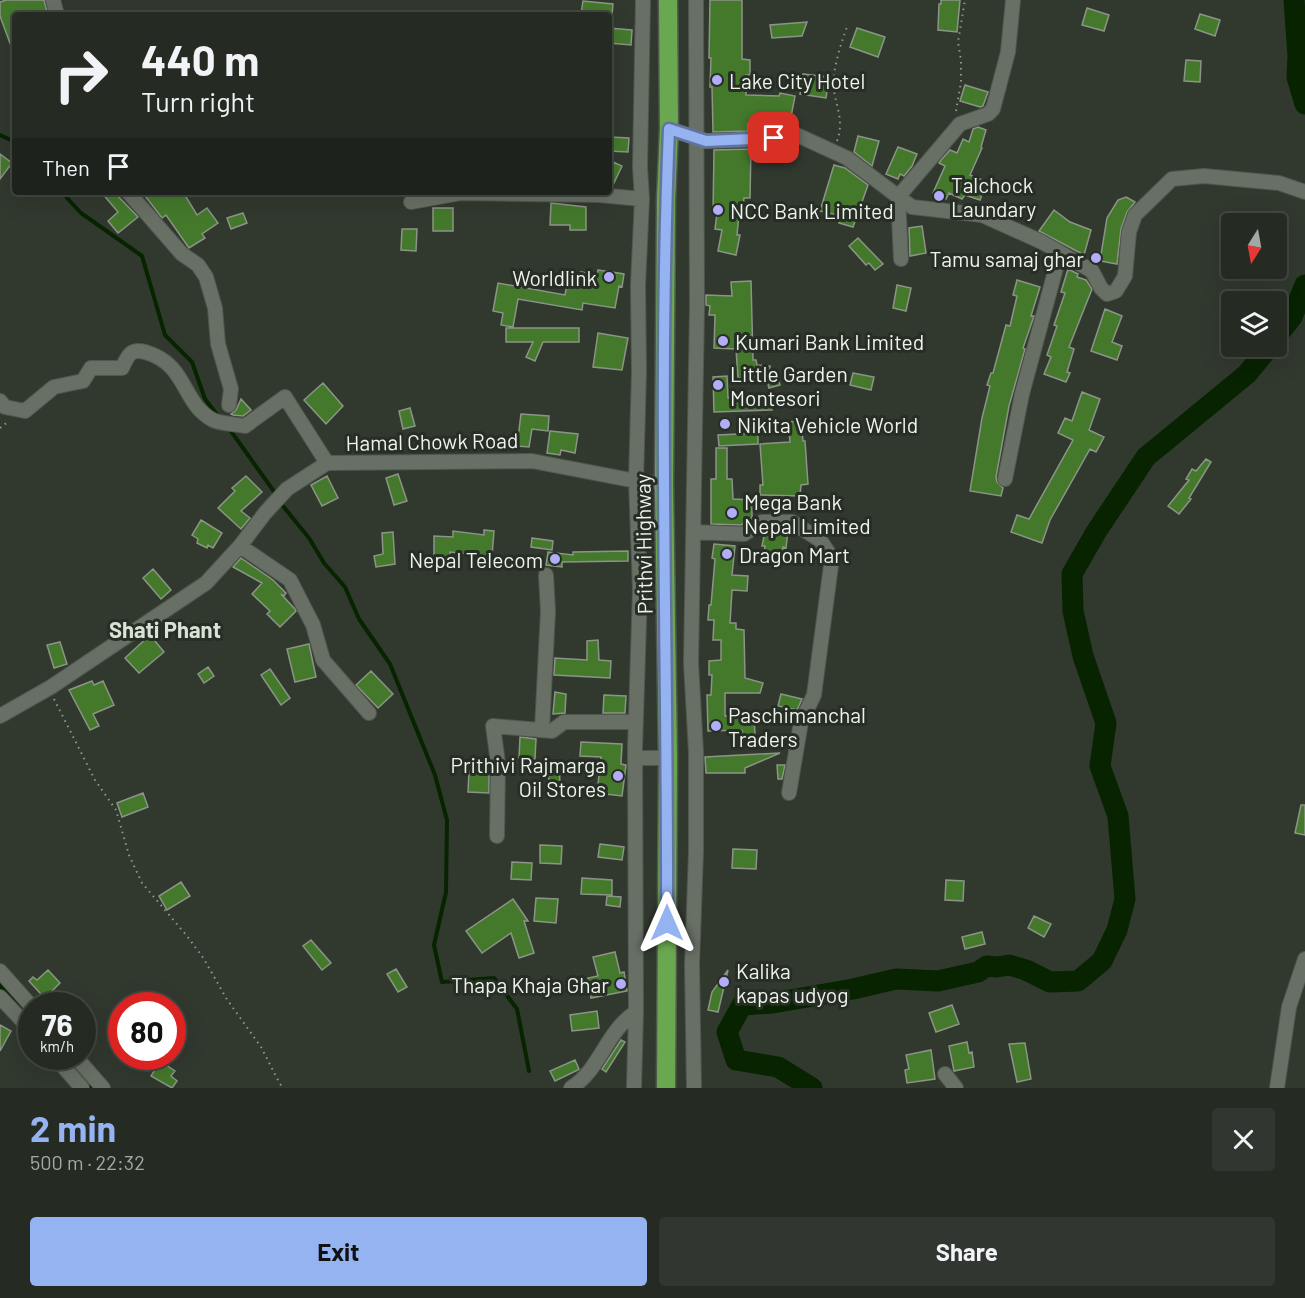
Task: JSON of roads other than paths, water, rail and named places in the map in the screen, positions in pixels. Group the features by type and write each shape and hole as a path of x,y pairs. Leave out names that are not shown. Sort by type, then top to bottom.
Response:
{"highway":[{"name":"Prithvi Highway","path":"666,1088 668,758 664,484 669,0"}],"street":[{"path":"634,1088 636,722 640,590 636,481 639,372 638,285 642,199 640,167 643,0"},
{"path":"694,1088 692,965 696,851 696,752 691,663 697,139 696,0"},
{"path":"901,259 898,197 960,124 988,114 993,109 1008,52 1013,0"},
{"path":"669,129 706,141 752,140 797,135 847,158 912,207 982,215 1042,242 1092,272 1107,294 1116,291 1125,276 1129,232 1135,215 1172,178 1204,176 1280,183 1303,192"},
{"path":"131,195 182,254 198,265 206,277 215,308 218,344 231,389 230,405"},
{"path":"411,202 450,195"},
{"path":"599,195 642,199"},
{"path":"1005,479 1022,394 1060,253"},
{"path":"0,401 5,407 25,411 54,387 83,381 91,368 123,368 128,355 133,351 139,351 161,357 176,370 194,403 213,420 246,426 285,397 327,463"},
{"name":"Hamal Chowk Road","path":"0,716 48,689 206,583 287,489 327,463 532,461 636,481 664,484"},
{"path":"694,532 744,534 762,522 792,522 820,540 831,558 814,695 801,722 789,793"},
{"path":"240,546 290,580 313,625 323,660 369,713"},
{"path":"542,730 548,611 546,575"},
{"path":"497,836 498,762 493,726 552,730 564,722 636,722"},
{"path":"636,758 668,758"},
{"path":"1277,1088 1289,1008 1305,959"},
{"path":"0,971 19,992"},
{"path":"0,997 18,1016"},
{"path":"571,1088 586,1077 619,1026 636,1012"},
{"path":"66,1070 82,1088"},
{"path":"87,1070 103,1088"},
{"path":"945,1074 956,1088"}],"waterway":[{"path":"1294,0 1298,56 1297,77 1305,104"},
{"path":"0,135 12,141"},
{"path":"66,195 81,213 142,256 165,335 192,362 205,399 219,417"},
{"path":"1287,323 1292,317 1305,285"},
{"path":"812,1088 778,1067 736,1060 727,1032 742,1005 773,1003 896,979 938,981 978,972 987,966 1009,965 1026,970 1050,982 1078,981 1102,961 1117,930 1125,899 1118,816 1100,766 1106,723 1083,656 1073,611 1072,574 1096,532 1146,457 1247,374 1261,357"},
{"path":"228,427 275,493"},
{"path":"283,506 309,538 324,563 345,587 359,619 390,664 435,775 447,820 446,892 434,945 442,982 494,978 517,1009 529,1071"},
{"path":"0,984 18,1004"},
{"path":"77,1070 93,1088"}],"place":[{"name":"Lake City Hotel","path":"717,80"},
{"name":"Talchock Laundary","path":"939,196"},
{"name":"NCC Bank Limited","path":"718,210"},
{"name":"Tamu samaj ghar","path":"1096,258"},
{"name":"Worldlink","path":"609,277"},
{"name":"Kumari Bank Limited","path":"723,341"},
{"name":"Little Garden Montesori","path":"718,385"},
{"name":"Nikita Vehicle World","path":"725,424"},
{"name":"Mega Bank Nepal Limited","path":"732,513"},
{"name":"Dragon Mart","path":"727,554"},
{"name":"Nepal Telecom","path":"555,559"},
{"name":"Paschimanchal Traders","path":"716,726"},
{"name":"Prithivi Rajmarga Oil Stores","path":"618,776"},
{"name":"Kalika kapas udyog","path":"724,982"},
{"name":"Thapa Khaja Ghar","path":"621,984"}],"district":[{"name":"Shati Phant","path":"165,629"}]}
